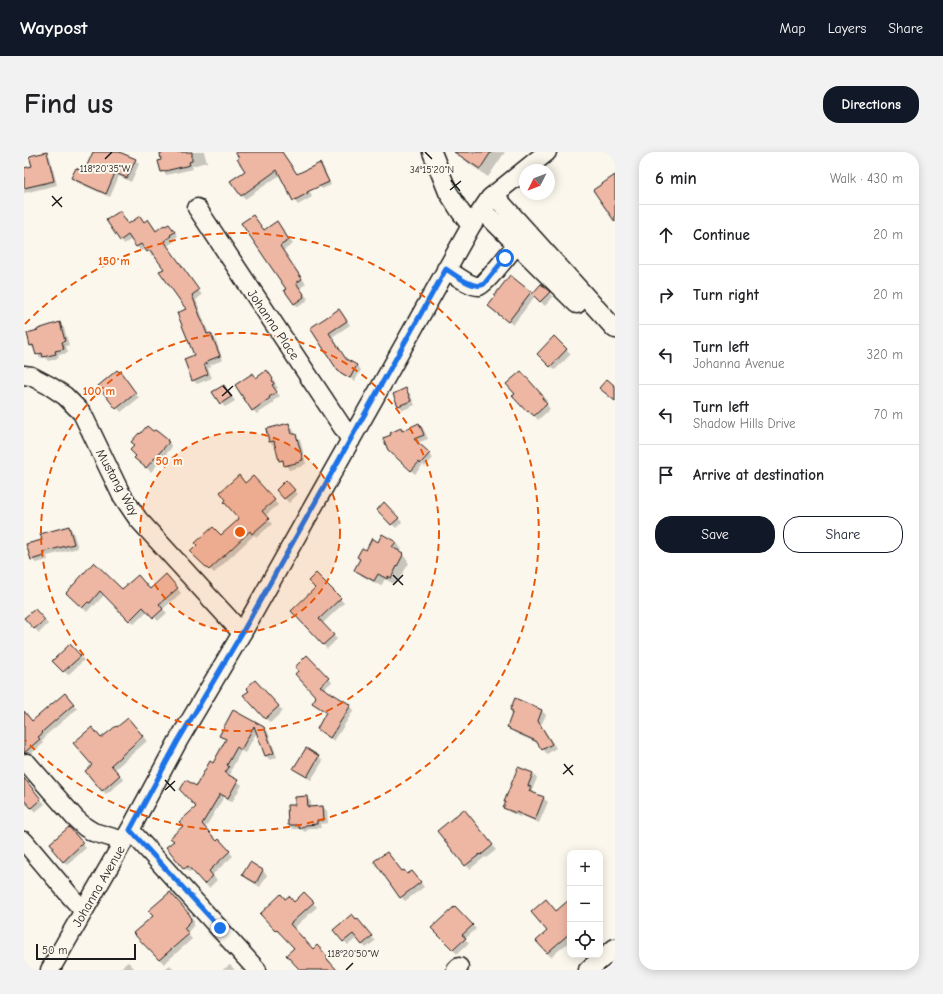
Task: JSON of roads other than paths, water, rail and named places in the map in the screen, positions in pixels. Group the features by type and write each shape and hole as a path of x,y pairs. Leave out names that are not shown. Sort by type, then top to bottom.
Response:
{"street":[{"path":"432,152 448,192 471,226"},
{"name":"Johanna Avenue","path":"50,970 127,836 178,741 242,633 471,226 494,194 547,152"},
{"path":"494,194 615,329"},
{"name":"Johanna Place","path":"197,208 351,440"},
{"path":"482,210 596,324"},
{"path":"446,269 472,284 482,286 517,244"},
{"name":"Mustang Way","path":"24,375 31,376 65,396 82,413 121,494 138,519 242,633"},
{"path":"27,763 75,818 85,827 93,832 127,836 257,970"},
{"path":"24,841 84,910"},
{"path":"588,970 615,948"}]}
